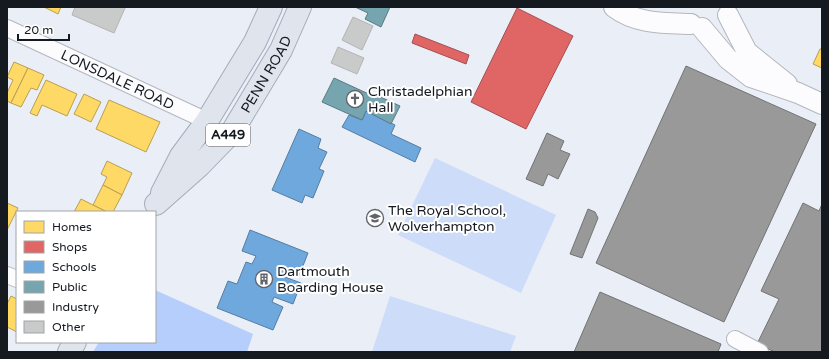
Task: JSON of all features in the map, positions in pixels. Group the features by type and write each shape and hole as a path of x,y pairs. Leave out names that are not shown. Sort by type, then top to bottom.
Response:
{"highway":[{"name":"PENN ROAD","path":"154,208 181,156 207,121 255,42 271,7"},
{"name":"PENN ROAD","path":"154,208 199,166 232,132 281,50 300,7"},
{"path":"69,352 74,343"}],"street":[{"path":"614,7 622,13 648,22 697,26 717,25 729,11 747,52 798,93"},
{"path":"680,7 684,19 697,26 728,59 751,76 798,93 822,104"},
{"name":"LONSDALE ROAD","path":"7,28 207,121"},
{"path":"735,339 760,352"}],"shaded area":[{"path":"435,158 556,215 521,293 398,235"},
{"path":"156,290 253,334 247,352 93,352 98,343 156,343"},
{"path":"390,296 516,336 510,352 372,352"}],"building: Homes":[{"path":"44,7 61,7 58,14"},
{"path":"820,49 822,49 822,68 813,64"},
{"path":"14,62 28,68 11,103 7,101 7,93 13,80 7,77"},
{"path":"28,68 44,75 37,90 31,88 21,107 11,103"},
{"path":"46,80 77,94 67,116 42,105 37,116 30,113"},
{"path":"84,94 101,102 91,122 74,114"},
{"path":"109,100 160,122 146,152 96,129"},
{"path":"107,161 132,173 122,195 103,185 107,177 101,174"},
{"path":"103,185 122,195 114,211 105,211 93,205"},
{"path":"81,199 105,211 75,211"},
{"path":"7,203 18,208 7,230"},
{"path":"11,296 16,298 16,332 7,327 7,304"}],"building: Shops":[{"path":"517,8 573,36 526,129 471,102"},
{"path":"415,34 469,55 466,64 412,43"}],"building: Schools":[{"path":"366,111 395,125 391,134 421,148 415,162 342,127 349,115 362,120"},
{"path":"299,129 321,139 318,148 327,152 319,169 324,171 313,198 305,195 302,203 272,190"},
{"name":"Dartmouth Boarding House","path":"250,230 308,253 299,276 287,271 285,277 301,283 293,304 274,297 272,302 283,307 273,330 217,308 228,281 237,284 246,262 252,264 256,256 242,251"}],"building: Public":[{"path":"355,7 390,7 381,27 365,19 368,13"},
{"name":"Christadelphian Hall","path":"334,78 373,96 374,94 400,106 391,124 366,111 362,120 322,102"}],"building: Industry":[{"path":"686,66 816,124 724,322 596,263"},
{"path":"547,133 564,141 560,150 570,154 558,179 548,174 543,186 526,179"},
{"path":"803,203 819,211 822,204 822,352 775,352 757,344 779,299 761,291"},
{"path":"588,209 595,212 598,218 582,258 570,254"},
{"path":"600,292 721,344 718,352 574,352"}],"building: Other":[{"path":"75,7 125,8 114,33 72,15"},
{"path":"353,17 373,26 362,50 342,40"},
{"path":"338,47 364,58 357,74 331,63"}],"place":[{"name":"Christadelphian Hall","path":"355,99"},
{"name":"The Royal School, Wolverhampton","path":"375,218"},
{"name":"Dartmouth Boarding House","path":"264,279"}]}
